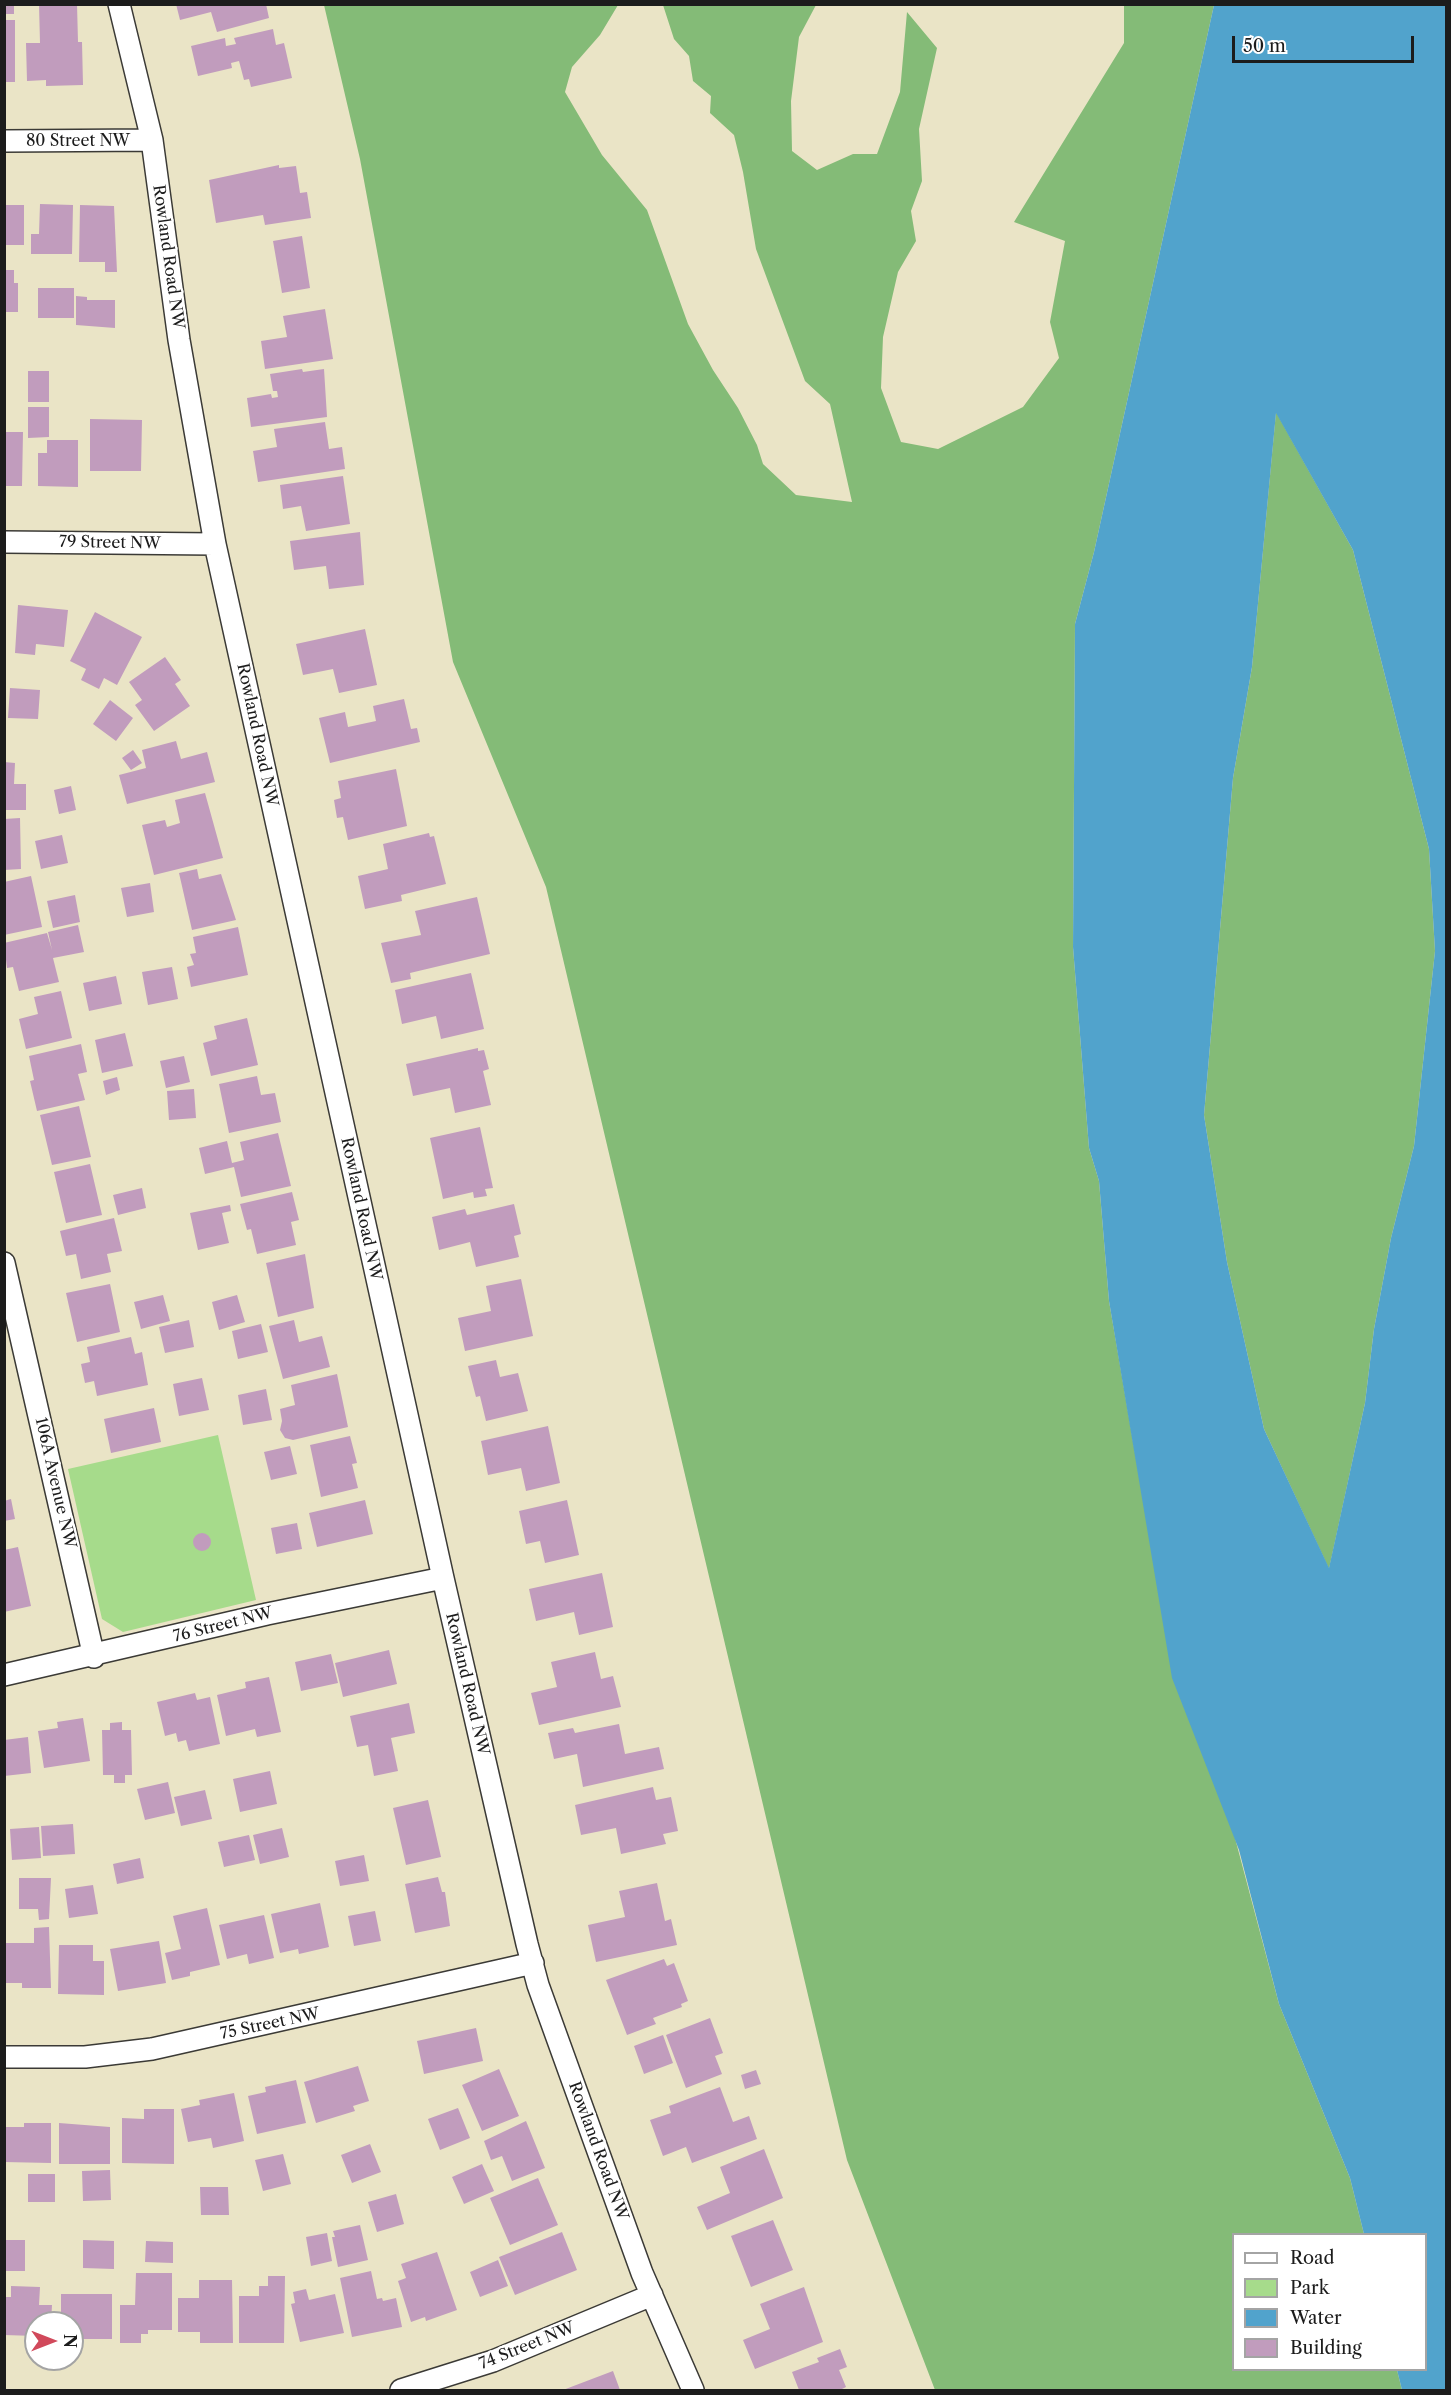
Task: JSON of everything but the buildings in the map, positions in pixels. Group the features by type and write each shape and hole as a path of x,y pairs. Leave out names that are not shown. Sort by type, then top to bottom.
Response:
{"street":[{"name":"Rowland Road NW","path":"119,4 152,140 179,340 215,544 443,1578 532,1963 652,2295 693,2391"},
{"name":"80 Street NW","path":"4,141 152,140"},
{"name":"79 Street NW","path":"4,542 215,544"},
{"name":"106A Avenue NW","path":"4,1263 10,1309 94,1657"},
{"name":"76 Street NW","path":"4,1676 94,1657 267,1614 443,1578"},
{"name":"75 Street NW","path":"4,2057 85,2057 152,2049 532,1963"},
{"name":"74 Street NW","path":"401,2391 493,2361 652,2295"}],"green space":[{"path":"324,5 618,5 600,35 572,67 565,92 602,155 647,210 688,324 713,370 738,408 757,445 763,464 796,495 852,502 830,404 805,381 756,249 743,172 734,135 710,113 711,96 693,81 689,56 674,39 663,5 816,5 799,37 791,101 792,151 817,170 853,154 877,154 900,92 907,12 937,48 919,129 922,181 911,211 916,241 898,272 883,337 881,388 901,442 938,449 1023,407 1059,358 1050,322 1065,241 1014,222 1124,43 1124,5 1214,5 1094,552 1075,624 1073,947 1089,1148 1099,1181 1109,1301 1139,1476 1279,2004 1350,2178 1364,2233 1232,2233 1232,2371 1397,2371 1402,2390 935,2390 847,2160 546,887 453,662 360,159"},
{"path":"1276,412 1353,550 1429,849 1435,951 1414,1146 1391,1238 1374,1329 1365,1403 1329,1569 1264,1429 1227,1262 1204,1115 1233,778 1252,667"},
{"path":"218,1435 256,1600 123,1632 102,1619 68,1469"}],"water":[{"path":"1214,5 1446,5 1446,2390 1402,2390 1397,2371 1427,2371 1427,2233 1364,2233 1350,2178 1279,2004 1239,1850 1172,1678 1109,1301 1099,1181 1089,1148 1073,947 1075,624 1094,552","holes":["1276,413 1353,550 1429,849 1435,951 1414,1146 1391,1238 1374,1329 1365,1403 1329,1568 1264,1429 1227,1262 1204,1115 1233,778 1252,667"]}]}
